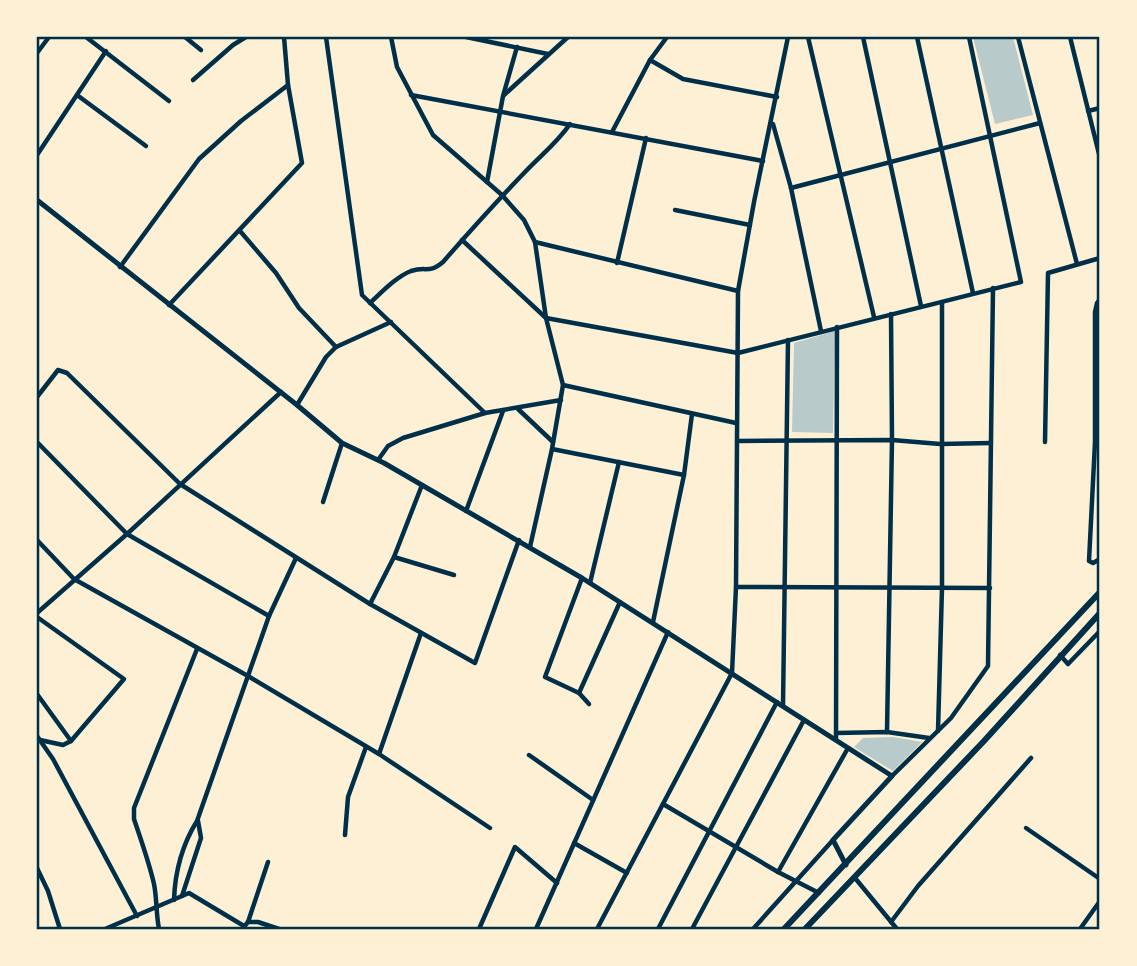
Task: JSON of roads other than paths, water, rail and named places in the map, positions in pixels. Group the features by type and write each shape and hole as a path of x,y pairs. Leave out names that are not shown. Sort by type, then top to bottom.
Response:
{"main road":[{"path":"784,929 1100,592"},
{"path":"805,929 984,741 1100,613"}],"street":[{"path":"37,53 49,37"},
{"path":"86,37 169,100"},
{"path":"185,37 201,50"},
{"path":"193,80 246,37"},
{"path":"169,305 302,163 288,85 284,37"},
{"path":"326,37 362,295 485,413"},
{"path":"391,37 397,67 433,135 502,195 524,220 535,242 546,318 563,385 530,547"},
{"path":"466,37 549,54"},
{"path":"503,96 568,37"},
{"path":"612,132 650,60 667,37"},
{"path":"597,929 732,673 736,587 738,291 788,37"},
{"path":"808,37 874,317"},
{"path":"863,37 921,306"},
{"path":"917,37 973,293"},
{"path":"462,240 546,318 738,353 1021,282 969,37"},
{"path":"1018,37 1077,264"},
{"path":"1070,37 1100,159"},
{"path":"487,183 503,96 517,47"},
{"path":"37,155 106,51"},
{"path":"650,60 683,79 777,97"},
{"path":"120,267 198,159 288,85"},
{"path":"77,95 146,146"},
{"path":"411,95 763,161"},
{"path":"1088,111 1100,108"},
{"path":"772,120 791,188 821,331"},
{"path":"791,188 1040,123"},
{"path":"370,303 403,275 415,270 434,269 538,158 551,149 570,124"},
{"path":"617,262 646,138"},
{"path":"37,200 297,404 342,443 378,460 582,578 892,776"},
{"path":"675,211 750,225"},
{"path":"240,231 276,273 299,308 336,347"},
{"path":"535,242 738,291"},
{"path":"1045,442 1048,273 1100,258"},
{"path":"753,929 892,776 951,718 989,666 993,288"},
{"path":"1100,299 1095,312 1095,442 1089,561 1093,563 1100,559"},
{"path":"938,732 942,588 942,303"},
{"path":"887,732 892,440 891,314"},
{"path":"297,404 326,357 336,347 391,322"},
{"path":"836,740 837,327"},
{"path":"783,706 788,340"},
{"path":"37,397 58,370 67,373 180,484 370,604 475,663 519,540"},
{"path":"563,385 736,423"},
{"path":"39,738 63,745 71,741 124,679 37,615 281,392"},
{"path":"378,460 388,446 403,438 485,413 561,400"},
{"path":"517,408 553,442"},
{"path":"466,511 503,411"},
{"path":"653,622 684,475 692,414"},
{"path":"737,441 838,439 940,444 991,443"},
{"path":"37,442 127,534 270,616"},
{"path":"323,502 342,443"},
{"path":"552,449 684,475"},
{"path":"590,583 619,462"},
{"path":"370,604 394,557 422,485"},
{"path":"37,540 74,579 248,676 379,754 490,828"},
{"path":"394,557 454,575"},
{"path":"174,900 174,878 187,838 197,821 270,616 296,558"},
{"path":"582,578 545,677 579,693 589,704"},
{"path":"736,587 990,589"},
{"path":"579,693 620,602"},
{"path":"536,929 668,631"},
{"path":"1060,655 1068,664 1100,631"},
{"path":"379,754 421,633"},
{"path":"159,929 154,883 134,819 134,808 197,649"},
{"path":"37,694 71,741"},
{"path":"658,929 777,702"},
{"path":"692,929 804,720"},
{"path":"836,733 887,732 930,738"},
{"path":"39,738 137,916"},
{"path":"345,835 348,797 366,747"},
{"path":"778,872 848,748"},
{"path":"529,755 593,800"},
{"path":"891,922 918,886 1031,758"},
{"path":"663,804 819,893"},
{"path":"182,896 201,838 197,821"},
{"path":"1026,828 1100,879"},
{"path":"833,840 846,864"},
{"path":"574,843 627,873"},
{"path":"479,929 515,848 557,883"},
{"path":"245,926 268,862"},
{"path":"37,868 48,891 60,929"},
{"path":"855,877 897,929"},
{"path":"105,929 190,893 245,926 258,922 279,929"},
{"path":"1080,929 1100,901"}]}
